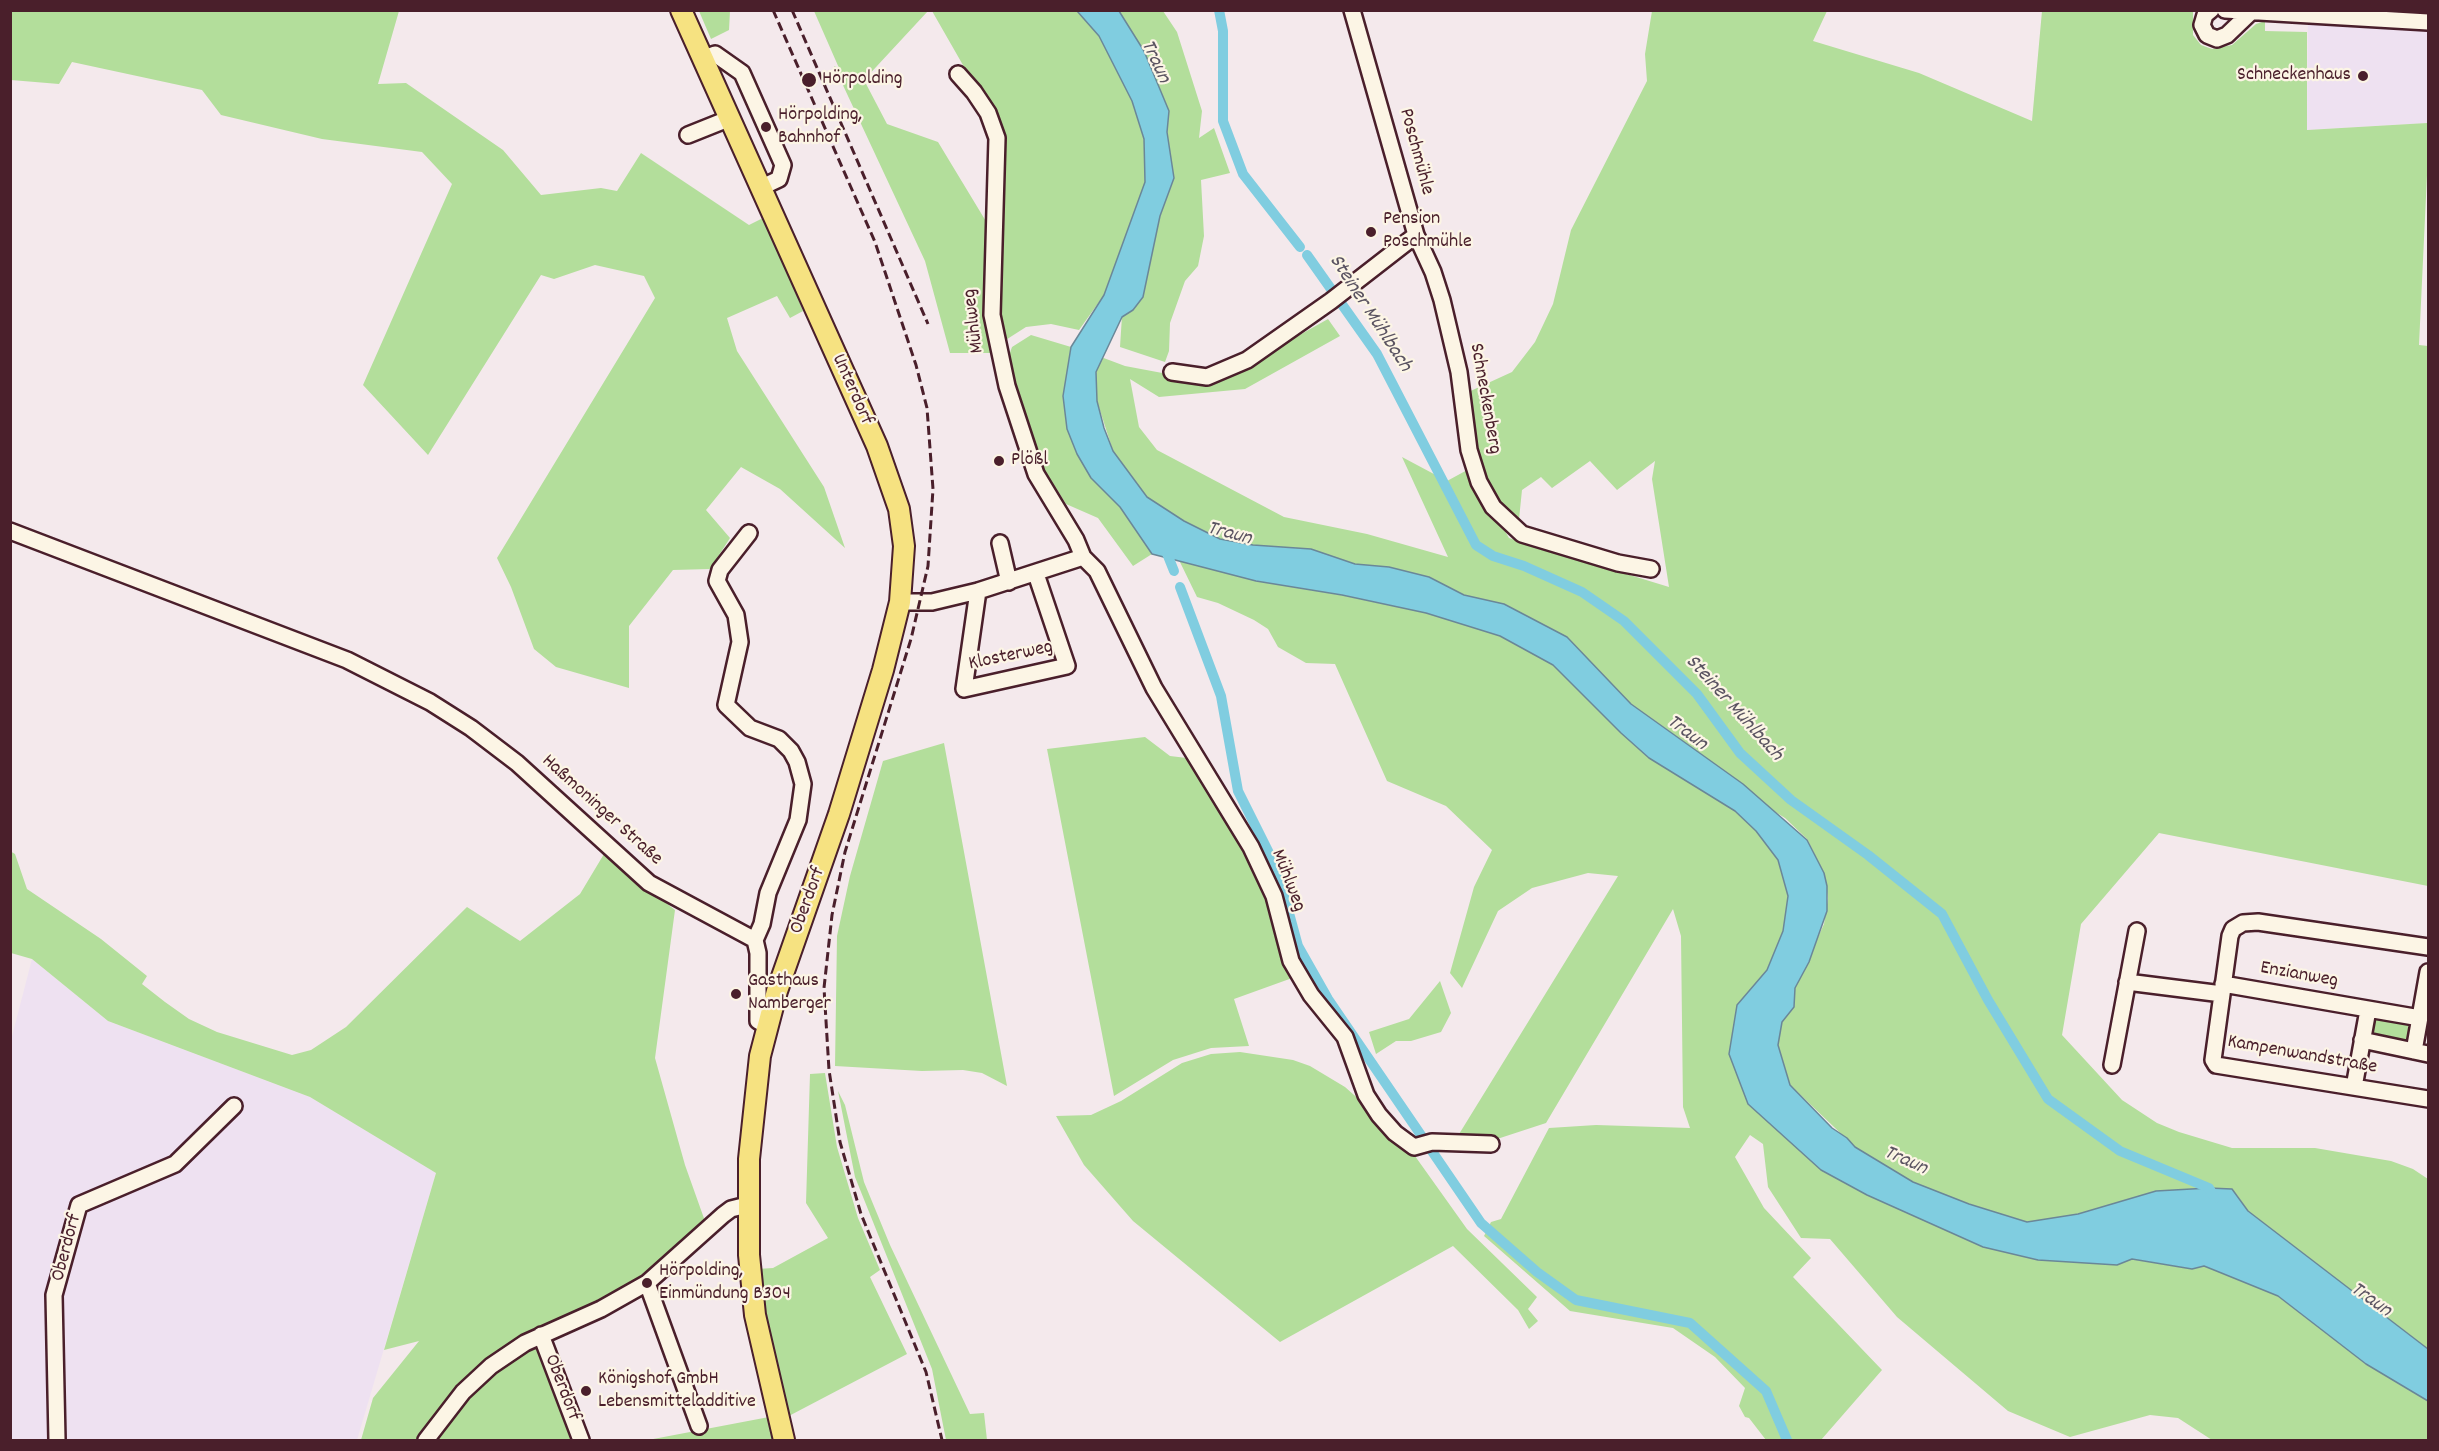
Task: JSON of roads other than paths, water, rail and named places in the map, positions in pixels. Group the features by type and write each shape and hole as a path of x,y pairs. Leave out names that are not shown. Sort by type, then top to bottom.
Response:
{"main road":[{"name":"Unterdorf","path":"681,10 728,119 877,446 894,492 904,546 900,602"},
{"name":"Oberdorf","path":"782,1432 755,1315 749,1255 747,1205 754,1107 767,1026 839,814 883,669 900,602"}],"street":[{"name":"Poschmühle","path":"1352,10 1416,235"},
{"path":"2211,10 2203,20 2204,31 2207,35 2217,39 2227,35 2255,11"},
{"path":"2225,10 2428,22"},
{"path":"702,59 715,54 742,73 783,165 779,179 760,188"},
{"name":"Mühlweg","path":"958,74 975,92 988,113 997,138 992,315 1008,386 1036,474 1076,540 1083,557 1097,571 1154,688 1251,847 1274,896 1291,961 1311,995 1345,1037 1366,1095 1395,1132 1414,1147 1432,1142 1491,1144"},
{"path":"688,135 728,119"},
{"path":"1172,372 1207,377 1247,360 1331,301 1416,235"},
{"name":"Schneckenberg","path":"1416,235 1433,272 1451,334 1459,372 1469,450 1479,482 1493,507 1522,534 1618,563 1651,569"},
{"name":"Haßmoninger Straße","path":"10,531 347,660 430,702 471,728 517,763 649,883 754,939"},
{"name":"Oberdorf","path":"749,533 720,570 717,581 735,615 740,642 726,705 750,728 779,739 791,751 804,784 798,820 768,893 762,924 754,939"},
{"path":"1000,543 1009,582"},
{"path":"900,602 932,602 978,591 1083,557"},
{"name":"Klosterweg","path":"978,591 964,689 1067,666 1036,574"},
{"name":"Kampenwandstraße","path":"2428,947 2258,922 2242,923 2234,929 2230,936 2213,1060 2216,1065 2428,1099"},
{"path":"2112,1065 2137,931"},
{"path":"754,939 758,953 758,1021 767,1026"},
{"path":"2362,1040 2421,1052 2420,1018 2428,972"},
{"name":"Enzianweg","path":"2127,982 2222,989 2420,1018"},
{"path":"2354,1087 2368,1010"},
{"name":"Oberdorf","path":"57,1440 54,1295 79,1205 176,1164 234,1106"},
{"name":"Oberdorf","path":"426,1440 479,1377 506,1355 541,1335 601,1309 647,1282 723,1215 731,1209 747,1205"},
{"path":"647,1282 699,1426"},
{"name":"Oberdorf","path":"541,1335 580,1440"}],"water":[{"path":"1077,11 1119,11 1144,51 1169,111 1167,132 1174,178 1160,216 1143,297 1133,310 1122,317 1096,372 1097,401 1113,451 1147,497 1184,521 1220,539 1253,545 1311,549 1355,564 1389,567 1429,577 1464,595 1504,604 1567,637 1631,704 1743,784 1807,840 1824,873 1827,886 1827,911 1809,962 1795,988 1794,1007 1782,1022 1778,1045 1790,1085 1832,1128 1847,1138 1855,1147 1913,1182 1969,1204 2027,1222 2078,1214 2156,1191 2232,1189 2248,1211 2428,1349 2428,1401 2366,1364 2278,1296 2204,1266 2192,1269 2132,1259 2117,1265 2038,1260 1983,1247 1867,1195 1821,1170 1748,1104 1729,1054 1737,1005 1767,970 1783,931 1788,896 1778,860 1756,831 1735,811 1649,758 1553,665 1500,636 1426,613 1342,595 1256,581 1152,554 1120,507 1091,478 1077,454 1067,429 1063,396 1071,347 1104,295 1145,182 1144,139 1132,101 1099,36"}],"waterway":[{"name":"Steiner Mühlbach","path":"1219,10 1223,31 1223,121 1243,174 1300,247"},
{"name":"Steiner Mühlbach","path":"1307,255 1377,354 1476,545 1493,556 1524,566 1582,592 1624,621 1697,694 1740,753 1791,800 1868,855 1942,914 1988,1000 2048,1099 2120,1151 2209,1188 2215,1198"},
{"path":"1164,546 1174,571"},
{"path":"1180,587 1221,696 1238,791 1277,869 1298,946 1328,999 1481,1223 1537,1272 1576,1300 1690,1323 1766,1391 1787,1440"}],"railway":[{"path":"773,10 875,242 916,365 927,408 933,489 928,566 911,639 845,852 832,915 824,988 829,1070 840,1142 861,1214 926,1372 942,1440"},
{"path":"792,10 928,324"}],"place":[{"name":"Schneckenhaus","path":"2363,76"},
{"name":"Hörpolding","path":"809,80"},
{"name":"Hörpolding, Bahnhof","path":"766,127"},
{"name":"Pension Poschmühle","path":"1371,232"},
{"name":"Plößl","path":"999,461"},
{"name":"Gasthaus Namberger","path":"736,994"},
{"name":"Hörpolding, Einmündung B304","path":"647,1283"},
{"name":"Königshof GmbH Lebensmitteladditive","path":"586,1391"}],"water label":[{"name":"Traun","path":"1154,62"},
{"name":"Traun","path":"1229,535"},
{"name":"Traun","path":"1686,734"},
{"name":"Traun","path":"1905,1162"},
{"name":"Traun","path":"2370,1301"}]}
